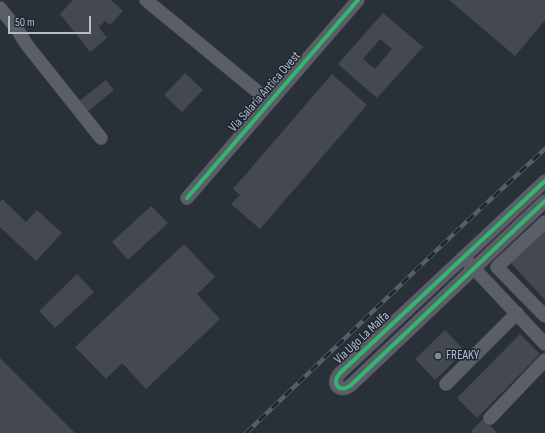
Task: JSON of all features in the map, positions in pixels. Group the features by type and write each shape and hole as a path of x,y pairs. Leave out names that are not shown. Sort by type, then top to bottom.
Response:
{"street":[{"path":"146,0 270,102"},
{"name":"Via Salaria Antica Ovest","path":"187,198 270,102 351,2"},
{"path":"0,8 17,29 27,45 101,138"},
{"name":"Via Ugo La Malfa","path":"543,206 474,268 351,384 345,388 338,386 336,383 336,378 340,373 545,181"},
{"path":"530,195 543,206"},
{"path":"545,222 497,267 545,316"},
{"path":"464,257 545,344"},
{"path":"446,384 517,313"},
{"path":"490,418 545,360"}],"building":[{"path":"73,0 111,0 123,11 110,25 105,21 99,27 107,38 90,52 60,14"},
{"path":"449,0 545,0 545,20 515,56"},
{"path":"383,13 423,47 377,98 338,64","holes":["380,39 392,49 375,69 363,59"]},
{"path":"185,73 203,90 182,112 164,95"},
{"path":"332,74 367,105 260,229 231,204 240,195 233,189"},
{"path":"106,80 114,90 86,113 78,102"},
{"path":"2,199 26,222 37,210 62,233 36,261 0,227 0,202"},
{"path":"151,206 168,223 128,260 112,242"},
{"path":"545,229 545,300 510,262"},
{"path":"184,244 215,277 197,294 220,319 146,389 122,363 106,379 75,347"},
{"path":"77,274 94,292 55,328 39,311"},
{"path":"445,330 465,351 435,380 415,359"},
{"path":"520,334 540,354 477,418 457,398"},
{"path":"0,358 75,433 0,433"},
{"path":"484,418 497,433 473,433 471,431"}],"railway":[{"path":"246,433 463,225 545,149"}],"cycle path":[{"path":"187,198 358,0"},
{"path":"545,181 340,373 337,377 336,384 340,388 347,388 351,385 545,201"}],"place":[{"name":"FREAKY","path":"438,356"}]}
